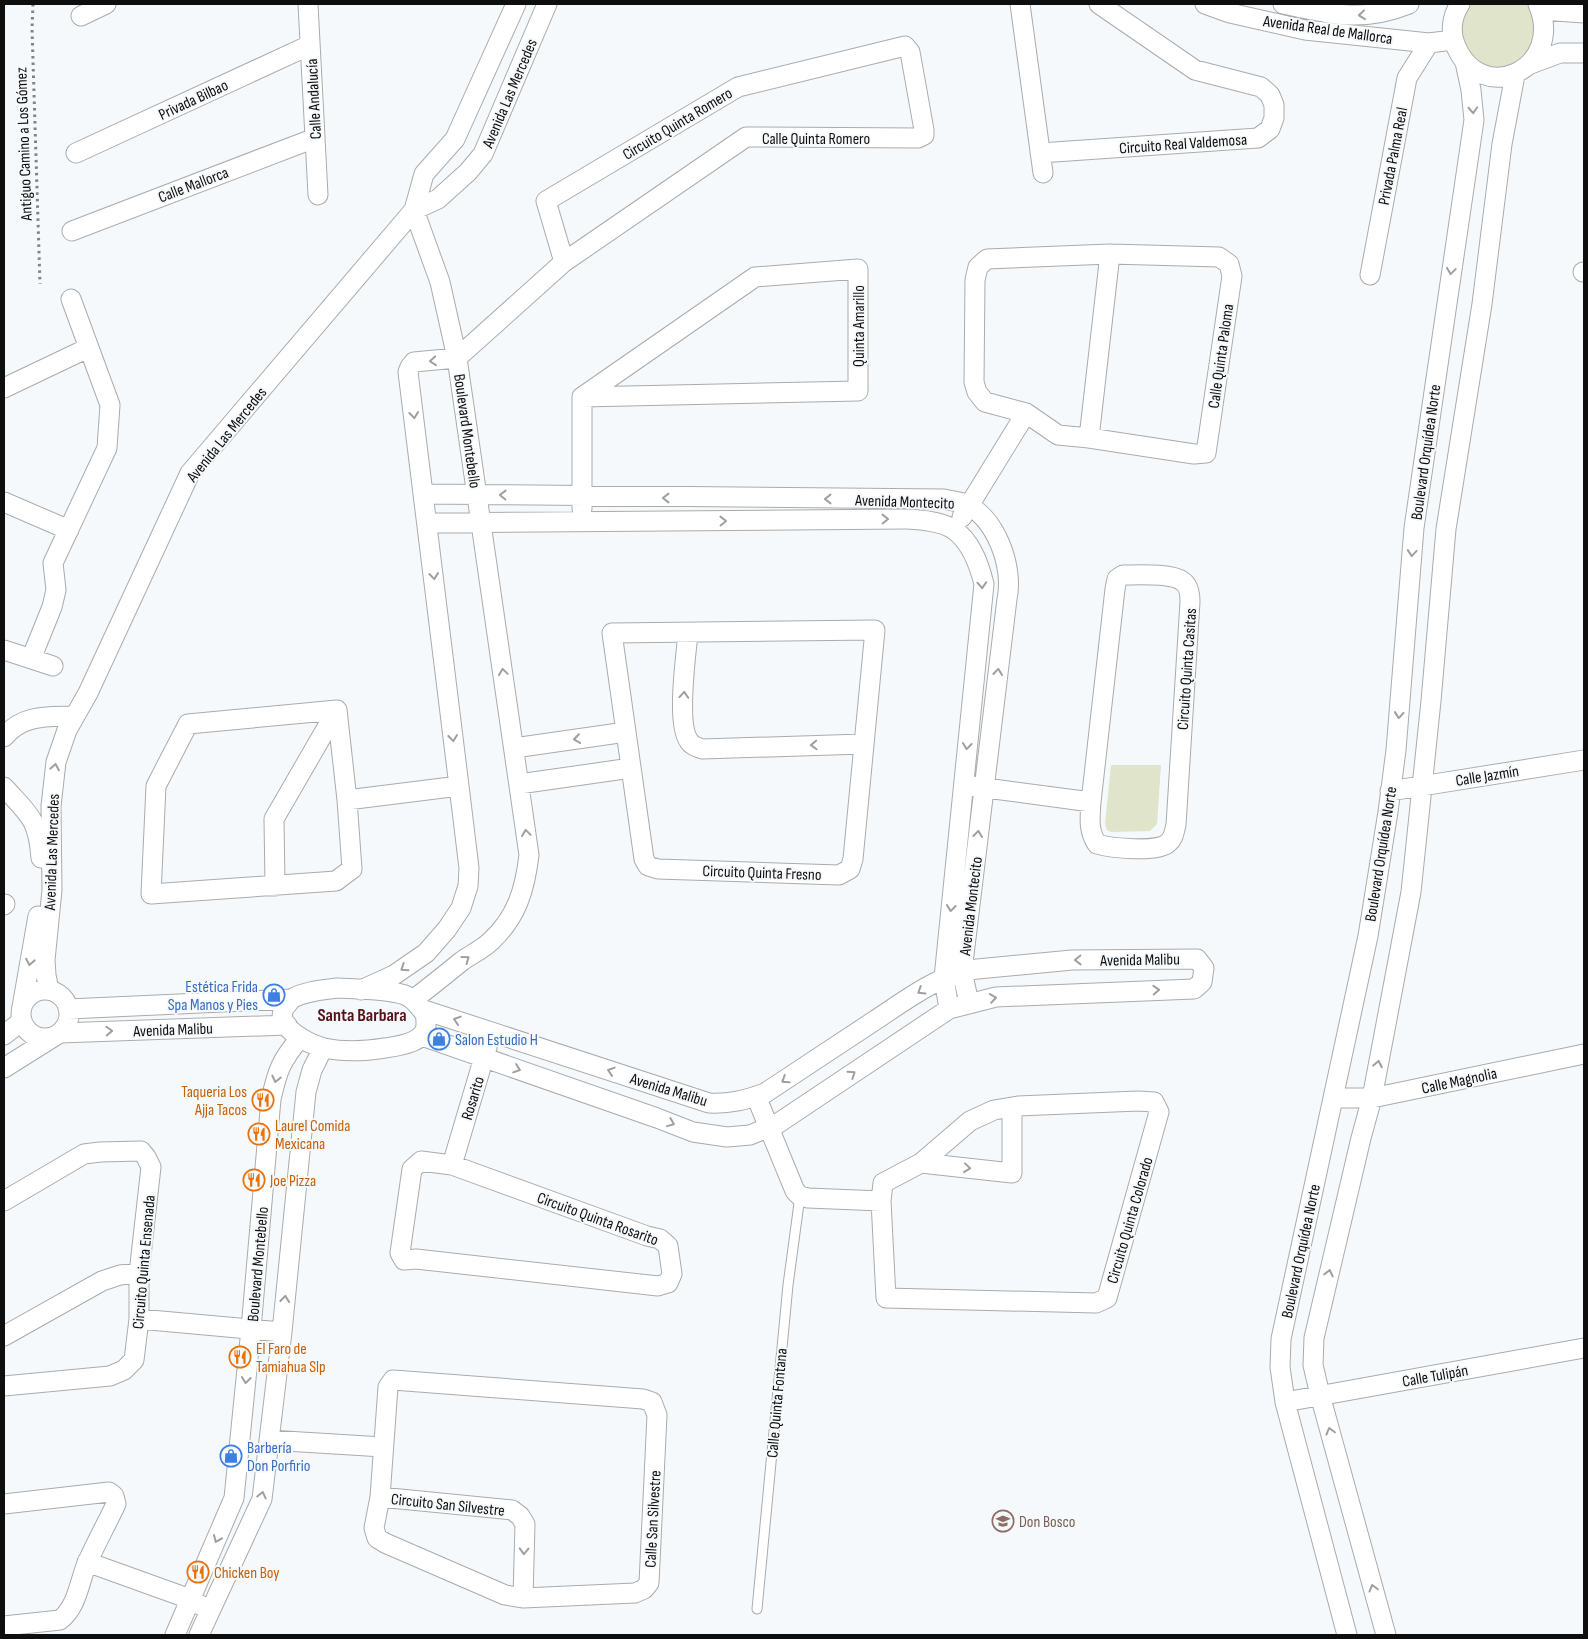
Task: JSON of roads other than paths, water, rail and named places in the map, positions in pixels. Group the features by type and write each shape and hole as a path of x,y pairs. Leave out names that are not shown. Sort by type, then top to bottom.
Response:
{"street":[{"path":"81,16 106,4"},
{"name":"Calle Andalucía","path":"308,4 318,195"},
{"name":"Avenida Las Mercedes","path":"49,990 45,960 52,890 51,806 56,762 74,716 88,693 190,473 414,210 424,174 454,139 516,4"},
{"name":"Avenida Las Mercedes","path":"414,210 438,199 468,172 483,154 547,4"},
{"path":"1020,4 1043,173"},
{"name":"Circuito Real Valdemosa","path":"1040,153 1258,138 1270,129 1274,118 1274,105 1270,95 1262,87 1195,70 1099,4"},
{"name":"Avenida Real de Mallorca","path":"1283,4 1320,12 1352,16 1374,14 1409,4"},
{"path":"1460,4 1452,24 1453,40 1465,62 1484,75 1499,78 1560,53 1584,53"},
{"name":"Avenida Real de Mallorca","path":"1208,5 1230,14 1305,30 1429,43 1453,40"},
{"path":"1521,70 1538,54 1543,40 1544,25 1539,7 1584,13"},
{"name":"Privada Palma Real","path":"1370,275 1407,78 1429,43"},
{"name":"Privada Bilbao","path":"76,153 310,45"},
{"name":"Circuito Quinta Romero","path":"564,262 546,201 738,87 905,46"},
{"name":"Calle Quinta Romero","path":"457,358 564,262 746,137 918,138 924,135 910,52 905,46"},
{"name":"Boulevard Orquídea Norte","path":"1347,1635 1286,1402 1280,1367 1281,1339 1368,936 1396,750 1414,528 1474,120 1465,62"},
{"name":"Boulevard Orquídea Norte","path":"1386,1635 1320,1395 1313,1365 1314,1338 1372,1098 1411,892 1446,528 1482,304 1502,144 1521,70"},
{"name":"Calle Mallorca","path":"72,231 315,138"},
{"path":"414,210 440,282 457,358"},
{"path":"1089,438 1110,254"},
{"name":"Calle Quinta Paloma","path":"1110,254 1218,257 1230,264 1232,276 1206,452 1194,454 1058,435 1026,413 985,402 977,392 974,382 975,280 978,267 987,259 1110,254"},
{"name":"Quinta Amarillo","path":"858,269 858,391 582,397 755,277 858,269"},
{"path":"31,659 52,607 56,590 53,563 107,448 110,405 71,299"},
{"path":"4,388 88,348"},
{"name":"Boulevard Montebello","path":"361,990 394,975 426,953 448,929 461,908 468,886 469,868 408,372 414,362 457,358 529,855 526,881 517,906 490,942 417,1004"},
{"path":"582,397 582,522"},
{"path":"953,529 969,508 1026,413"},
{"name":"Avenida Montecito","path":"424,494 944,499 964,504 984,518 997,536 1010,586 1006,600 984,788 953,975 969,1003"},
{"path":"4,502 69,530"},
{"name":"Avenida Montecito","path":"427,523 906,519 929,521 953,529 967,544 978,562 984,584 964,785 950,1009"},
{"name":"Circuito Quinta Casitas","path":"1123,575 1171,577 1183,581 1189,591 1190,602 1176,825 1173,837 1166,845 1153,848 1109,847 1097,844 1091,835 1091,802 1117,580 1123,575"},
{"name":"Circuito Quinta Fresno","path":"875,630 853,859 850,869 839,875 658,869 648,866 644,859 612,634 688,632 875,630"},
{"path":"688,632 682,718 684,733 690,743 702,749 863,744"},
{"path":"4,650 52,666"},
{"path":"337,710 348,800 352,869 336,881 151,894 156,786 188,724 337,710"},
{"path":"275,886 274,819 337,710"},
{"path":"4,737 10,730 22,722 36,717 74,716"},
{"path":"514,748 626,732"},
{"name":"Calle Jazmín","path":"1390,791 1584,760"},
{"path":"519,784 630,768"},
{"path":"964,785 1091,802"},
{"path":"348,800 459,786"},
{"name":"Avenida Las Mercedes","path":"4,787 30,815 39,838 40,904 22,1014"},
{"path":"30,815 51,806"},
{"name":"Avenida Malibu","path":"68,1009 292,999 312,992 337,988 405,995 417,1004 491,1032 709,1103 727,1104 765,1093 904,1001 953,975 1072,960 1197,959 1204,968 1202,982 1194,988 996,997 950,1009 776,1124 750,1135 727,1136 693,1132 648,1114 422,1036"},
{"path":"4,1035 22,1014 29,995 38,990 49,990 62,997 68,1009 68,1022 57,1034 4,1068"},
{"path":"292,999 283,1010 283,1019 290,1030 300,1038 323,1048 358,1050 377,1050 410,1043 422,1036 427,1028 426,1015 417,1004"},
{"path":"22,1014 24,1027 34,1036 41,1038 57,1034"},
{"name":"Avenida Malibu","path":"57,1034 287,1025"},
{"name":"Rosarito","path":"452,1165 491,1032"},
{"name":"Boulevard Montebello","path":"175,1635 234,1498 272,1099 278,1071 286,1055 300,1038"},
{"name":"Boulevard Montebello","path":"199,1635 262,1499 282,1332 306,1092 312,1070 323,1048"},
{"name":"Calle Magnolia","path":"1334,1098 1372,1098 1584,1054"},
{"path":"756,1096 795,1191 800,1196 808,1198 881,1201"},
{"name":"Circuito Quinta Colorado","path":"1138,1100 1154,1102 1160,1112 1107,1298 1096,1303 886,1298 881,1201 883,1183 921,1163 970,1121 994,1110 1012,1107 1138,1100"},
{"path":"921,1163 1012,1173 1012,1107"},
{"name":"Circuito Quinta Ensenada","path":"4,1201 84,1154 141,1151 151,1167 138,1273 139,1319 134,1360 124,1370 110,1376 4,1386"},
{"name":"Circuito Quinta Rosarito","path":"421,1161 452,1165 647,1236 660,1239 668,1246 672,1274 668,1283 658,1286 416,1259 404,1260 400,1253 412,1169 421,1161"},
{"path":"4,1336 102,1281 120,1275 138,1273"},
{"path":"139,1319 282,1332"},
{"name":"Calle Tulipán","path":"1286,1402 1584,1348"},
{"name":"Calle San Silvestre","path":"393,1380 643,1399 652,1402 657,1414 649,1583 644,1589 635,1593 522,1598 505,1595 385,1543 377,1538 374,1528 380,1497 383,1446 388,1387 393,1380"},
{"path":"269,1440 383,1446"},
{"path":"4,1504 109,1492 114,1496 116,1504 88,1562 72,1608 65,1616 60,1620 4,1626"},
{"name":"Circuito San Silvestre","path":"380,1497 512,1510 520,1516 525,1524 522,1598"},
{"path":"88,1562 190,1599 210,1611"}],"lane":[{"name":"Calle Quinta Fontana","path":"757,1609 788,1285 800,1196"}],"place":[{"name":"Estética Frida Spa Manos y Pies","path":"274,995"},
{"name":"Salon Estudio H","path":"439,1039"},
{"name":"Taqueria Los Ajja Tacos","path":"263,1100"},
{"name":"Laurel Comida Mexicana","path":"259,1134"},
{"name":"Joe Pizza","path":"254,1180"},
{"name":"El Faro de Tamiahua Slp","path":"240,1357"},
{"name":"Barbería Don Porfirio","path":"231,1456"},
{"name":"Don Bosco","path":"1003,1521"},
{"name":"Chicken Boy","path":"198,1572"}],"district":[{"name":"Santa Barbara","path":"362,1015"}]}
